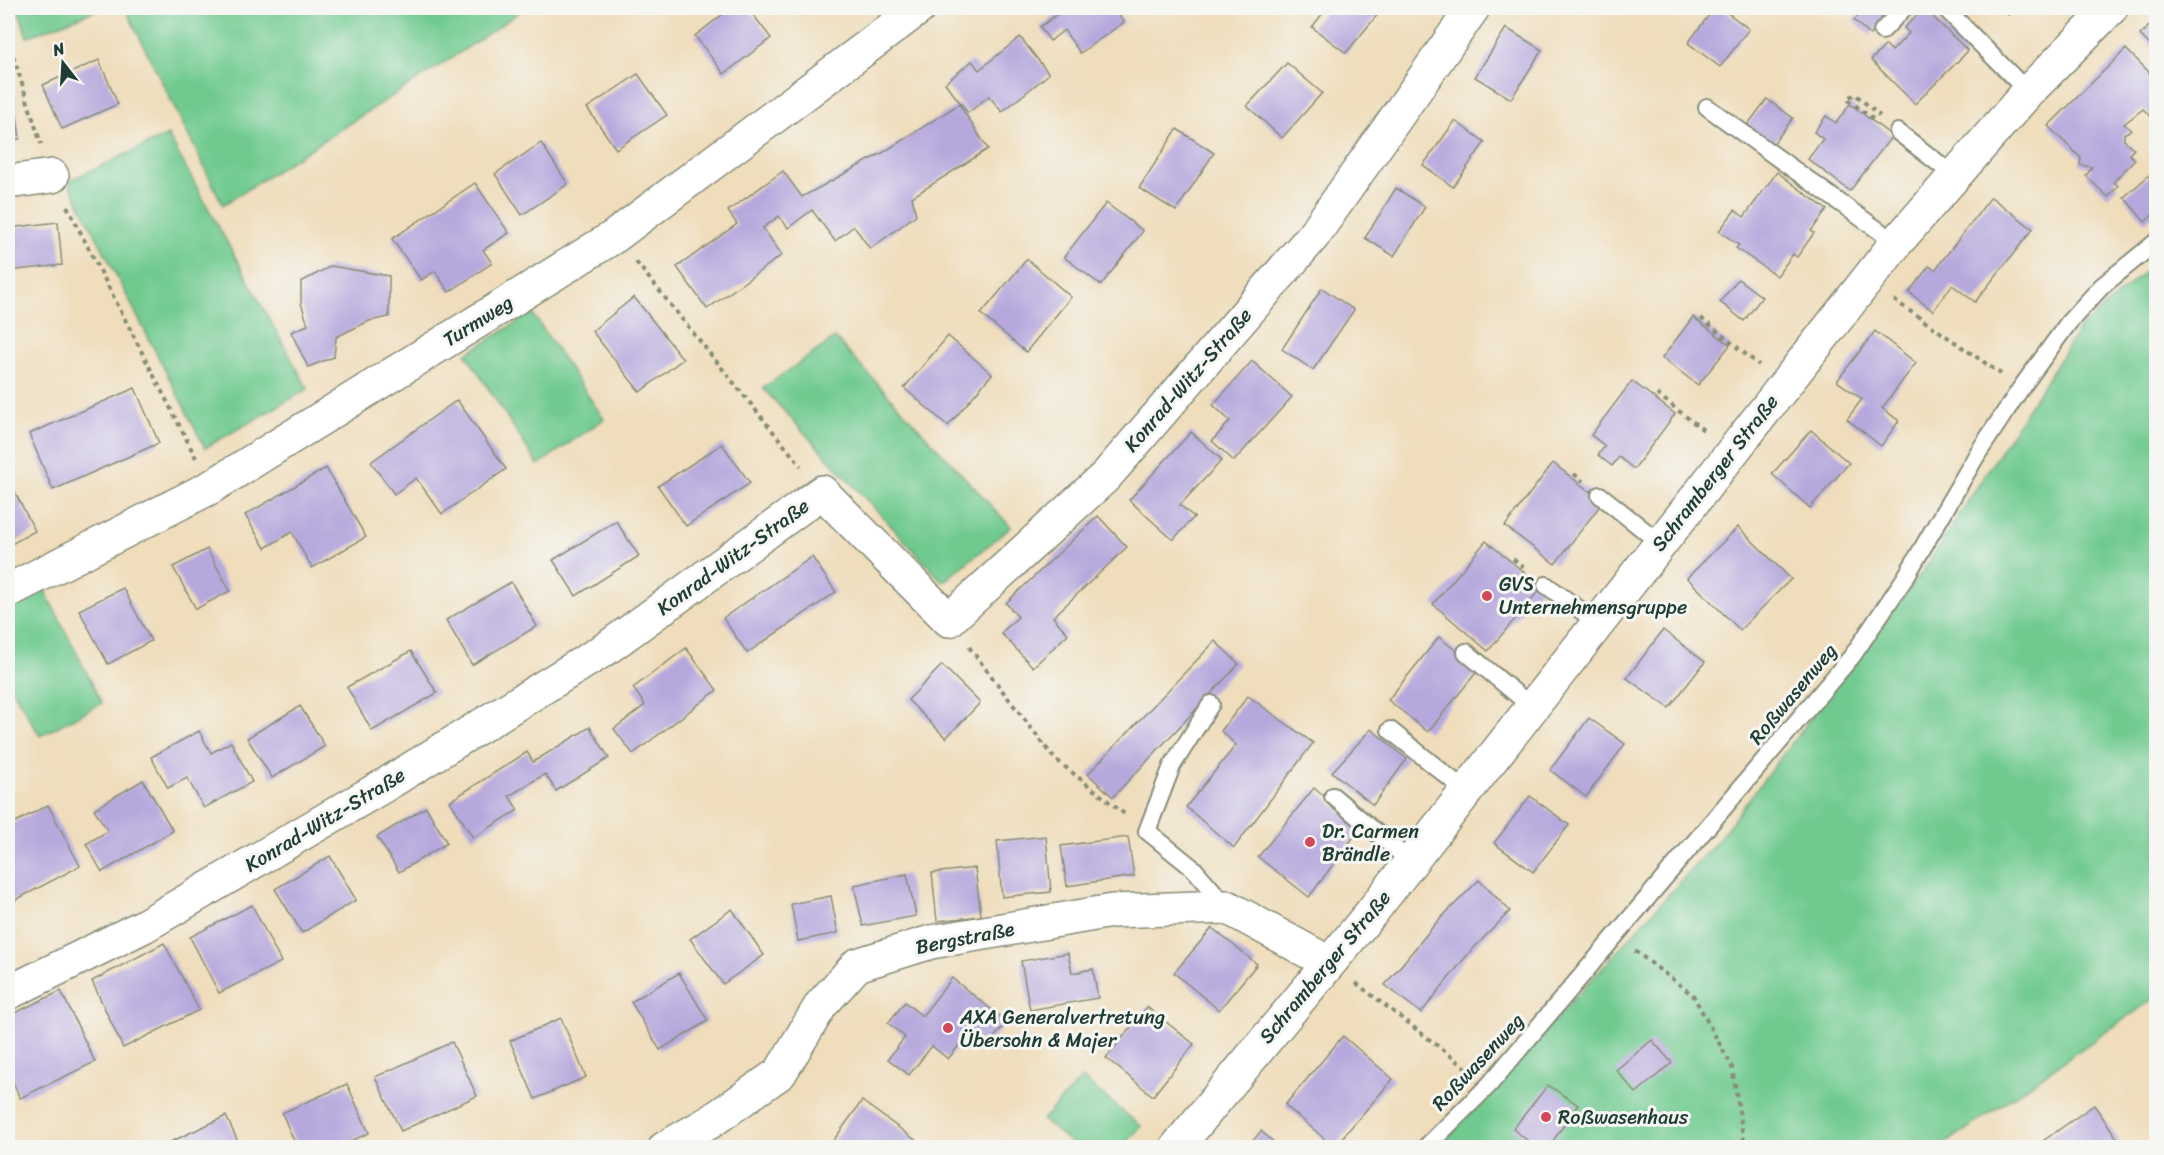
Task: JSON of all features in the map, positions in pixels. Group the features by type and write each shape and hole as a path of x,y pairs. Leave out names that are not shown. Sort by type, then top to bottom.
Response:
{"street":[{"name":"Turmweg","path":"8,591 211,487 615,236 919,8"},
{"name":"Konrad-Witz-Straße","path":"8,993 144,926 395,779 608,648 822,492 949,620 1106,476 1313,236 1473,8"},
{"name":"Schramberger Straße","path":"1176,1148 1411,862 1896,243 2028,92 2111,8"},
{"path":"8,182 52,176"},
{"path":"1227,906 1329,963"},
{"name":"Bergstraße","path":"665,1148 710,1122 780,1073 821,1005 857,965 931,942 1112,911 1227,906"}],"lane":[{"path":"1882,31 1904,8"},
{"path":"1946,8 2028,92"},
{"path":"1707,107 1896,243"},
{"path":"1898,132 1955,176"},
{"name":"Roßwasenweg","path":"1425,1148 1489,1085 1853,655 1905,578 1978,453 2069,322 2102,286 2157,242"},
{"path":"1600,495 1660,543"},
{"path":"1546,585 1598,622"},
{"path":"1466,652 1532,707"},
{"path":"1212,704 1172,766 1147,831 1194,869 1227,906"},
{"path":"1390,730 1466,791"},
{"path":"1333,796 1411,862"}],"path":[{"path":"8,39 52,176 211,487"},
{"path":"1873,119 1847,99 1855,94 1898,132"},
{"path":"615,236 822,492"},
{"path":"1866,280 2021,388"},
{"path":"1701,318 1784,385"},
{"path":"1657,394 1731,452"},
{"path":"949,620 1054,758 1147,831"},
{"path":"1619,934 1633,949 1693,995 1732,1066 1744,1148"},
{"path":"1329,963 1489,1085"}],"green space":[{"path":"18,8 102,8 27,37"},
{"path":"125,8 525,8 223,205"},
{"path":"168,135 308,389 205,448 68,181"},
{"path":"2156,262 2156,997 1941,1147 1439,1148 1717,841 1923,571 2079,329"},
{"path":"532,313 604,419 538,465 466,354"},
{"path":"835,338 1011,527 943,582 763,388"},
{"path":"43,587 102,703 40,736 8,682 8,606"},
{"path":"1082,1078 1141,1126 1123,1147 1077,1147 1042,1120"}],"building":[{"path":"731,8 748,8 771,38 724,74 695,36"},
{"path":"797,8 812,8 802,15"},
{"path":"1066,8 1113,8 1124,22 1080,53 1064,30 1050,41 1040,27"},
{"path":"1327,8 1383,8 1346,53 1312,27"},
{"path":"1712,8 1721,8 1749,29 1720,67 1688,43"},
{"path":"1866,8 1897,8 1870,35 1854,20"},
{"path":"1924,8 1968,51 1915,104 1871,60 1886,45 1892,51 1909,33 1904,28"},
{"path":"2001,8 2016,8 2008,15"},
{"path":"2156,19 2156,51 2140,35"},
{"path":"1506,28 1542,50 1511,99 1475,77"},
{"path":"1020,37 1049,74 1002,112 989,96 968,113 945,83 972,61 979,70"},
{"path":"2126,49 2156,79 2156,109 2150,116 2143,109 2124,124 2131,130 2124,134 2124,140 2134,149 2129,154 2135,160 2114,182 2118,186 2108,197 2086,176 2092,167 2080,165 2081,158 2048,126"},
{"path":"99,60 118,104 62,129 43,85"},
{"path":"1287,63 1322,93 1282,138 1247,106"},
{"path":"638,74 667,115 616,149 587,108"},
{"path":"13,87 20,139 8,141 8,88"},
{"path":"1767,99 1793,118 1770,148 1745,128"},
{"path":"959,104 988,149 912,197 916,215 870,249 854,226 835,241 812,210 788,228 779,216 763,228 782,255 707,309 677,267 737,224 728,211 783,171 802,197 884,152"},
{"path":"1850,104 1892,136 1850,191 1808,159 1823,139 1814,132 1826,116 1836,123"},
{"path":"1455,121 1485,142 1453,187 1423,165"},
{"path":"1177,129 1214,153 1176,211 1139,188"},
{"path":"541,143 568,184 522,215 495,174"},
{"path":"2154,171 2156,212 2145,222 2124,197"},
{"path":"1777,172 1827,210 1811,231 1814,233 1797,257 1793,254 1777,276 1736,248 1739,245 1719,231 1735,210 1744,217"},
{"path":"475,183 509,233 483,250 492,263 449,292 435,271 421,280 392,239"},
{"path":"1396,188 1425,207 1394,256 1365,238"},
{"path":"1991,197 2033,229 1975,302 1952,285 1933,311 1909,292 1929,266 1935,270"},
{"path":"1106,203 1143,231 1101,285 1064,257"},
{"path":"58,222 62,265 8,271 8,228"},
{"path":"1027,259 1071,297 1026,352 981,314"},
{"path":"331,266 389,276 389,317 369,321 336,337 334,357 308,367 291,332 308,325 301,303 301,282"},
{"path":"1738,279 1762,297 1744,321 1720,302"},
{"path":"1322,288 1354,310 1313,370 1282,349"},
{"path":"634,297 683,359 640,392 592,331"},
{"path":"1693,317 1730,345 1698,385 1662,358"},
{"path":"1875,331 1916,363 1882,408 1899,421 1881,446 1847,419 1862,399 1837,381"},
{"path":"948,336 992,374 948,426 904,388"},
{"path":"1252,361 1292,397 1234,461 1212,441 1230,421 1213,405"},
{"path":"1632,381 1675,414 1634,469 1619,457 1612,466 1598,455 1605,446 1591,435"},
{"path":"135,388 159,443 53,490 29,434"},
{"path":"457,400 506,469 442,514 416,478 394,494 371,462"},
{"path":"1811,430 1849,463 1810,508 1772,474"},
{"path":"1191,432 1222,460 1180,505 1194,517 1173,540 1129,500"},
{"path":"722,444 750,483 686,526 658,486"},
{"path":"1553,463 1603,502 1555,564 1505,526"},
{"path":"326,468 366,537 312,568 292,532 265,548 245,515"},
{"path":"8,479 35,531 8,546"},
{"path":"1098,516 1127,547 1053,617 1068,634 1033,667 1001,633 1018,617 1006,603"},
{"path":"616,521 639,556 576,596 553,560"},
{"path":"1738,527 1791,579 1740,630 1687,578"},
{"name":"GVS Unternehmensgruppe","path":"1486,541 1542,587 1488,651 1433,604"},
{"path":"207,549 230,591 196,609 173,567"},
{"path":"812,557 836,592 747,653 723,618"},
{"path":"511,582 537,626 472,665 446,620"},
{"path":"123,588 151,641 108,664 79,610"},
{"path":"1663,630 1705,662 1669,708 1627,678"},
{"path":"1439,637 1479,669 1428,732 1388,700"},
{"path":"1215,641 1239,664 1113,797 1088,774"},
{"path":"686,648 717,690 633,754 614,729 645,705 633,688"},
{"path":"411,651 437,693 372,731 347,687"},
{"path":"942,665 980,703 946,738 908,700"},
{"path":"1248,696 1313,743 1234,848 1186,807 1236,745 1221,731"},
{"path":"300,706 325,746 272,778 247,738"},
{"path":"1589,718 1625,744 1586,797 1550,770"},
{"path":"590,727 609,758 556,791 545,774 509,796 518,810 473,838 450,801 527,752 533,762"},
{"path":"1371,729 1407,759 1373,805 1332,772"},
{"path":"199,731 211,753 231,742 252,782 204,808 187,778 168,788 151,757"},
{"path":"143,780 173,831 102,872 86,844 108,831 94,809"},
{"name":"Dr. Carmen Brändle","path":"1314,788 1361,827 1309,897 1258,857"},
{"path":"1530,796 1569,825 1533,872 1494,843"},
{"path":"48,805 80,866 8,904 8,826"},
{"path":"426,807 447,843 399,872 377,837"},
{"path":"1046,836 1051,892 1002,897 997,841"},
{"path":"1128,837 1134,876 1067,886 1061,846"},
{"path":"330,856 356,900 302,933 275,889"},
{"path":"975,868 981,916 937,921 932,873"},
{"path":"907,874 916,916 863,926 854,885"},
{"path":"1479,880 1510,911 1468,954 1421,1013 1385,985 1436,923"},
{"path":"831,896 838,933 798,941 791,904"},
{"path":"252,905 281,962 219,993 190,937"},
{"path":"732,909 764,955 723,984 690,939"},
{"path":"1212,928 1257,964 1219,1010 1174,973"},
{"path":"164,943 199,1010 123,1048 92,981"},
{"path":"1068,953 1072,973 1093,969 1098,998 1030,1010 1021,961"},
{"path":"679,973 708,1021 660,1050 631,1002"},
{"name":"AXA Generalvertretung Übersohn & Majer","path":"952,978 1007,1022 986,1047 969,1033 948,1059 932,1046 909,1075 888,1059 905,1037 888,1023 905,1002 922,1016"},
{"path":"61,991 95,1062 20,1098 8,1072 8,1016"},
{"path":"1147,1007 1194,1044 1153,1096 1106,1058"},
{"path":"561,1018 586,1077 535,1099 510,1041"},
{"path":"1343,1036 1393,1079 1334,1147 1285,1105"},
{"path":"1652,1040 1672,1063 1636,1093 1616,1070"},
{"path":"452,1042 477,1096 401,1131 375,1077"},
{"path":"347,1084 369,1133 336,1148 297,1148 282,1113"},
{"name":"Roßwasenhaus","path":"1548,1085 1578,1105 1548,1148 1537,1148 1513,1129"},
{"path":"862,1101 918,1142 914,1148 828,1148"},
{"path":"2094,1105 2120,1142 2112,1148 2033,1148"},
{"path":"226,1116 241,1148 165,1148 164,1145"},
{"path":"1261,1131 1280,1148 1247,1148"}],"place":[{"name":"GVS Unternehmensgruppe","path":"1487,596"},
{"name":"Dr. Carmen Brändle","path":"1310,842"},
{"name":"AXA Generalvertretung Übersohn & Majer","path":"948,1028"},
{"name":"Roßwasenhaus","path":"1546,1117"}]}
